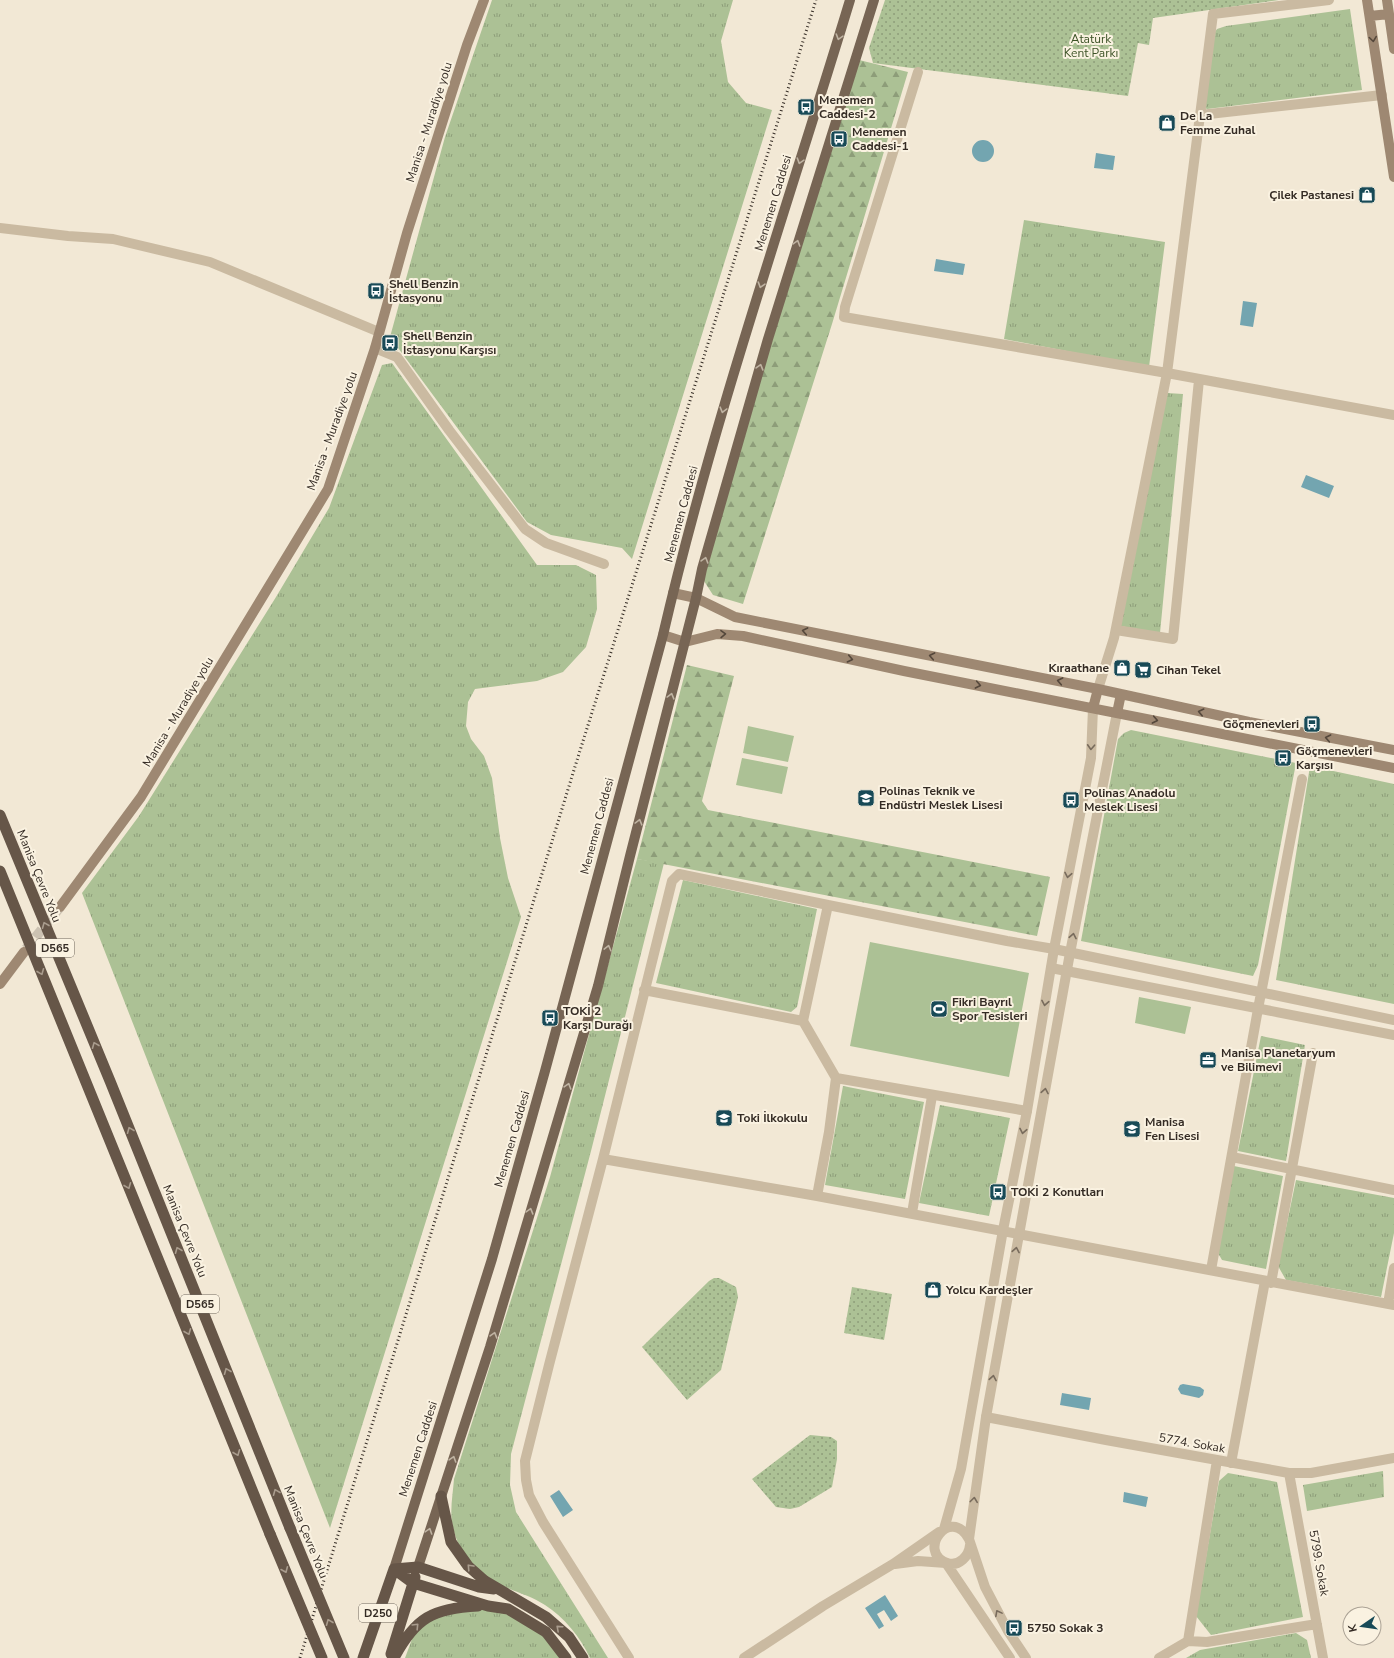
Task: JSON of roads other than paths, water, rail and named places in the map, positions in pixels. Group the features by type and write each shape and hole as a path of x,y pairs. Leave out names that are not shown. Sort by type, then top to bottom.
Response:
{"highway":[{"name":"Manisa Çevre Yolu","path":"0,815 116,1096 344,1658"},
{"name":"D565","path":"0,871 322,1658"},
{"path":"441,1496 451,1542 468,1566 485,1581 546,1617 569,1637 583,1658"},
{"path":"394,1569 418,1567 480,1587 500,1590"},
{"name":"D250","path":"389,1658 418,1567"},
{"path":"394,1569 413,1583 488,1606 508,1609 546,1632 566,1658"},
{"name":"Menemen Caddesi","path":"363,1658 394,1569"},
{"path":"394,1658 402,1643 418,1623 441,1610 488,1606"}],"main road":[{"name":"Manisa - Muradiye yolu","path":"60,908 142,797 328,489 375,348 407,233 467,45 484,0"},
{"name":"Menemen Caddesi","path":"394,1569 492,1259 733,375 850,0"},
{"path":"418,1567 490,1347 598,986 702,569 768,339 874,0"},
{"path":"1368,0 1394,177"},
{"path":"1370,16 1390,8 1394,49"},
{"path":"673,593 696,598 735,617 1098,688 1249,722 1394,750"},
{"path":"663,635 685,642 717,634 743,636 904,671 1394,768"},
{"path":"1094,708 1098,688"},
{"path":"1117,713 1121,694"},
{"path":"0,984 24,952"}],"street":[{"path":"1098,688 1116,630 1167,373 1213,14 1329,0"},
{"path":"918,72 847,300 844,317 1167,373 1394,415"},
{"path":"1200,115 1382,94"},
{"path":"0,228 68,236 113,239 210,262 379,332"},
{"path":"375,348 397,357 449,430 525,529 546,544 604,564"},
{"path":"1116,630 1173,639 1199,380"},
{"path":"1010,1658 946,1563 941,1560 935,1550 934,1543 942,1531 961,1469 1003,1230 1027,1111 1054,949 1091,758 1094,708"},
{"path":"893,1564 918,1561 958,1563 963,1560 970,1550 986,1417 1018,1234 1070,953 1117,713"},
{"path":"1211,1270 1258,1009 1302,779"},
{"path":"630,1658 543,1522 529,1495 526,1480 525,1461 603,1159 672,881 679,874 1007,942 1054,949 1261,994 1394,1020"},
{"path":"817,1196 829,1132 836,1078 803,1021 828,905"},
{"path":"1051,968 1394,1035"},
{"path":"644,990 803,1021"},
{"path":"1232,1463 1292,1169 1313,1053"},
{"path":"836,1078 932,1096 1027,1111"},
{"path":"912,1214 932,1096"},
{"path":"1232,1156 1394,1190"},
{"path":"603,1159 1003,1230 1268,1282 1391,1304 1394,1268"},
{"name":"5774. Sokak","path":"986,1417 1289,1473 1311,1473 1394,1458"},
{"path":"1188,1641 1217,1460"},
{"name":"5799. Sokak","path":"1289,1473 1323,1658"},
{"path":"744,1658 823,1606 893,1564 942,1531 956,1528 962,1530 970,1542 985,1587 1008,1631 1026,1658"},
{"path":"1159,1658 1188,1641 1207,1642 1317,1624"}],"water":[{"path":"983,140 991,143 994,151 991,159 983,162 975,159 972,151 975,143"},
{"path":"1096,153 1115,156 1113,170 1094,168"},
{"path":"936,259 965,264 963,275 934,271"},
{"path":"1243,301 1257,303 1253,327 1240,325"},
{"path":"1306,475 1334,486 1329,498 1301,487"},
{"path":"1183,1384 1200,1387 1204,1390 1203,1395 1199,1398 1181,1394 1178,1389 1180,1385"},
{"path":"1062,1393 1091,1398 1089,1410 1060,1405"},
{"path":"559,1490 573,1510 563,1517 550,1496"},
{"path":"1124,1492 1148,1497 1146,1507 1123,1502"},
{"path":"885,1595 898,1616 891,1621 884,1610 877,1614 884,1626 879,1629 865,1608"}],"tunnel":[{"path":"26,949 60,907"}],"railway":[{"path":"300,1658 578,757 816,0"}],"place":[{"name":"Menemen Caddesi-2","path":"806,107"},
{"name":"De La Femme Zuhal","path":"1167,123"},
{"name":"Menemen Caddesi-1","path":"839,139"},
{"name":"Çilek Pastanesi","path":"1367,195"},
{"name":"Shell Benzin İstasyonu","path":"376,291"},
{"name":"Shell Benzin İstasyonu Karşısı","path":"390,343"},
{"name":"Kıraathane","path":"1122,668"},
{"name":"Cihan Tekel","path":"1143,670"},
{"name":"Göçmenevleri","path":"1312,724"},
{"name":"Göçmenevleri Karşısı","path":"1283,758"},
{"name":"Polinas Teknik ve Endüstri Meslek Lisesi","path":"866,798"},
{"name":"Polinas Anadolu Meslek Lisesi","path":"1071,800"},
{"name":"Fikri Bayrıl Spor Tesisleri","path":"939,1009"},
{"name":"TOKİ 2 Karşı Durağı","path":"550,1018"},
{"name":"Manisa Planetaryum ve Bilimevi","path":"1208,1060"},
{"name":"Toki İlkokulu","path":"724,1118"},
{"name":"Manisa Fen Lisesi","path":"1132,1129"},
{"name":"TOKİ 2 Konutları","path":"998,1192"},
{"name":"Yolcu Kardeşler","path":"933,1290"},
{"name":"5750 Sokak 3","path":"1014,1628"}],"park label":[{"name":"Atatürk Kent Parkı","path":"1091,46"}]}
